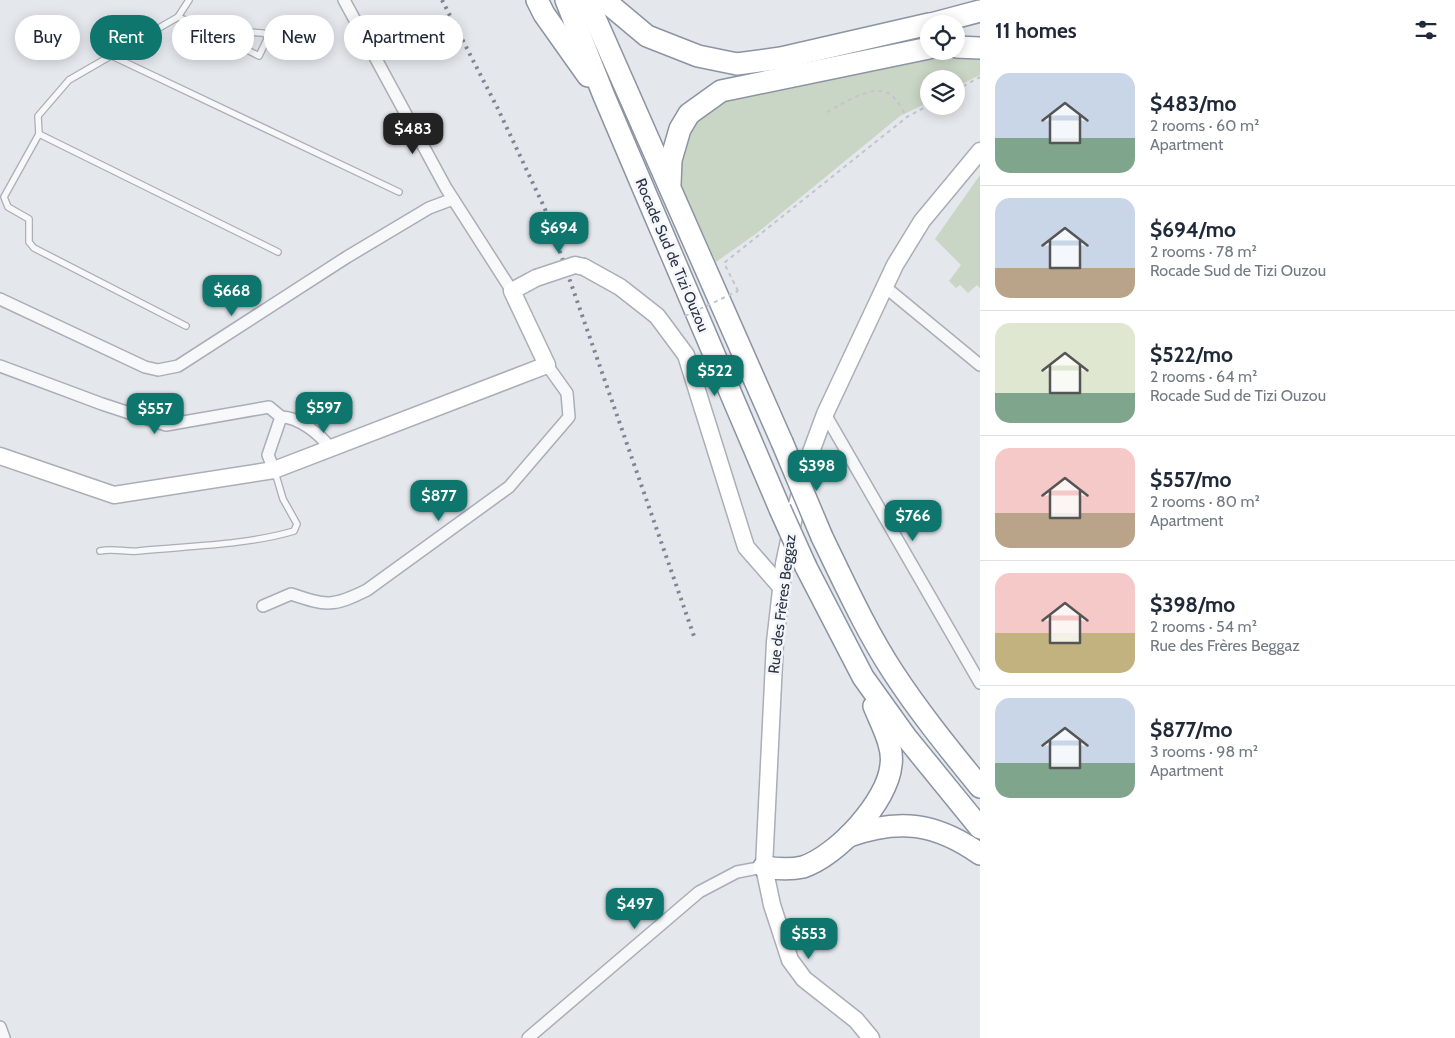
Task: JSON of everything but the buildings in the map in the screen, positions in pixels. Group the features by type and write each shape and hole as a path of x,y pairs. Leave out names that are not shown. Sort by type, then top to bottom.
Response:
{"highway":[{"path":"537,0 570,52 604,96"},
{"name":"Rocade Sud de Tizi Ouzou","path":"566,0 604,96 780,509 806,567 863,677"},
{"name":"Rocade Sud de Tizi Ouzou","path":"587,0 822,537 862,618 892,671 927,722 980,787"},
{"path":"604,0 647,36 698,56 737,64 782,58 920,26"},
{"path":"965,15 980,11"},
{"path":"965,47 980,48"},
{"path":"670,189 670,160 680,129 689,114 721,91 920,50"},
{"path":"863,677 906,737 980,828"},
{"path":"764,867 781,870 803,866 827,853 848,836 886,786 892,765 889,746 863,677"},
{"path":"848,836 874,827 907,826 934,829 964,842 980,854"}],"street":[{"path":"263,606 291,594 316,602 341,602 367,590 510,487 569,417 566,393 547,365 512,291 453,199 344,0"},
{"path":"976,0 980,6"},
{"name":"Rue des Frères Beggaz","path":"871,1038 856,1020 804,979 790,960 772,905 764,867 775,642 795,512 811,452 825,414 884,286 922,221 980,150"},
{"path":"0,299 145,367 158,370 178,366 356,252 429,208 453,199"},
{"path":"512,291 536,278 575,265 584,267 620,287 651,311 673,336 686,355 746,547 782,587"},
{"path":"884,286 980,365"},
{"path":"0,456 114,495 274,470 547,365"},
{"path":"0,366 166,425 270,407 280,417 291,417 324,440 330,448"},
{"path":"825,414 980,683"},
{"path":"274,470 268,455 280,417"},
{"path":"528,1038 699,892 737,872 764,867"},
{"path":"0,1027 4,1038"}],"lane":[{"path":"179,15 189,0"},
{"path":"254,53 259,56 264,46"},
{"path":"105,60 69,80 38,116 39,134 4,196 8,207 29,220 29,242 34,248 186,326"},
{"path":"120,60 399,192"},
{"path":"39,134 278,252"},
{"path":"100,551 113,548 135,551 258,540 294,530 296,524 283,499 274,470"}],"path":[{"path":"965,85 980,77"},
{"path":"827,112 869,92 883,91 892,95 906,117"},
{"path":"685,316 738,291 724,263 906,117 920,110"}],"green space":[{"path":"965,54 980,56 980,75 965,82 965,70 920,70 920,106 900,116 757,233 716,262 683,190 677,172 691,124 720,98 920,58 920,60 965,60"},
{"path":"980,175 980,288 977,285 968,293 960,285 956,288 949,281 961,265 935,239"}],"railway":[{"path":"442,0 498,109 545,209 695,639"}]}
